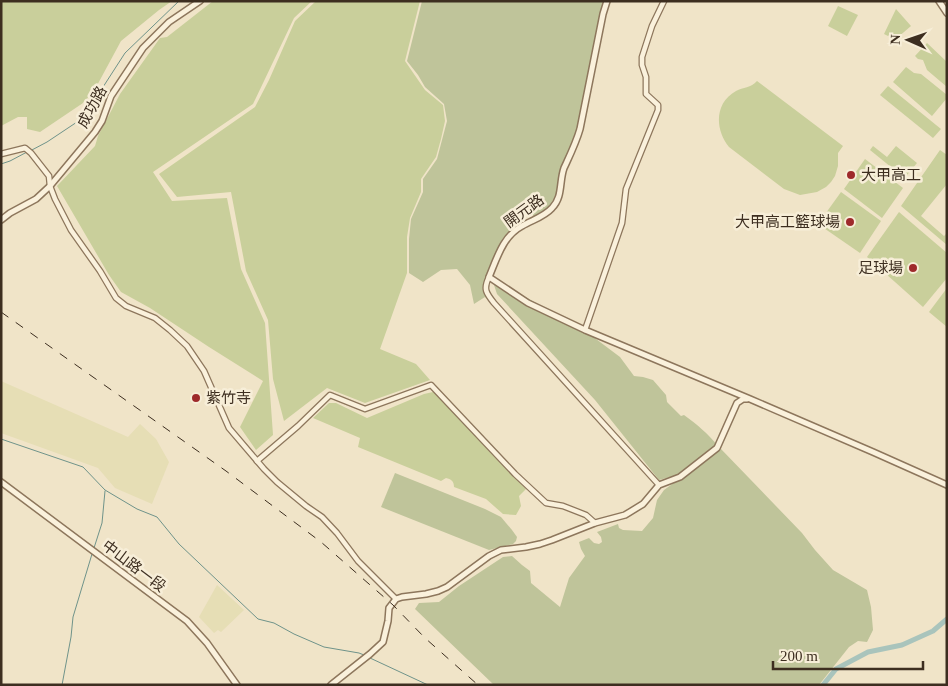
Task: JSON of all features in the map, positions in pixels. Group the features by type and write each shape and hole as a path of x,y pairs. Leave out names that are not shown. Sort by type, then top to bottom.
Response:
{"street":[{"name":"成功路","path":"1,220 36,198 50,186 95,132 102,121 111,96 143,48 169,22 200,1"},
{"name":"開元路","path":"489,277 504,242 511,234 521,226 545,214 558,200 563,171 580,129 607,1"},
{"path":"585,330 622,223 626,189 658,110 658,105 646,94 646,77 642,65 642,57 652,26 664,1"},
{"path":"939,1 947,13"},
{"path":"1,154 24,148 29,151 49,176 50,186 55,199 71,230 100,271 116,298 126,306 154,318 187,346 204,371 229,428 277,482 322,517 358,561 396,599"},
{"path":"659,484 494,303 486,290 489,277 528,303 585,330 750,399 947,485"},
{"path":"257,461 298,426 330,395 365,409 432,385 515,474 546,503 563,506 586,515 595,523"},
{"path":"331,685 383,642 389,608 396,599 426,594 447,587 489,556 501,550 540,544 595,523 625,515 643,504 659,484 680,477 717,448 737,403 743,399 750,399"},
{"name":"中山路一段","path":"1,482 187,621 208,645 237,685"}],"shaded area":[{"path":"1,381 128,437 140,424 156,439 169,462 152,504 115,488 98,468 1,433"},
{"path":"217,585 244,610 221,632 218,630 214,633 199,617"}],"green space":[{"path":"1,1 172,1 121,41 94,91 83,103 40,132 27,129 27,117 18,117 1,126"},
{"path":"213,1 312,1 294,18 253,104 153,172 172,201 227,198 241,269 265,323 273,435 256,450 240,427 263,381 150,308 121,292 57,186 95,146 98,136 120,94 160,38 167,37"},
{"path":"316,1 420,1 405,61 425,90 443,105 445,121 436,157 421,179 421,192 410,218 407,237 407,273 380,349 416,364 430,380 365,403 327,388 284,421 273,379 268,320 246,271 231,192 177,197 159,174 255,107 295,21"},
{"path":"422,1 610,1 598,46 585,122 581,135 565,168 560,194 552,204 534,217 528,208 524,212 520,210 517,214 523,218 524,224 511,233 488,287 496,305 521,334 485,297 474,304 470,285 457,269 441,270 423,282 409,273 411,219 423,192 423,179 437,159 447,121 444,104 425,87 407,61"},
{"path":"838,6 858,15 847,36 828,26"},
{"path":"896,9 911,26 897,38 891,33 888,36 884,34"},
{"path":"927,43 947,62 947,87 927,70 923,60 915,56"},
{"path":"906,67 914,73 921,74 947,95 947,98 932,116 893,82"},
{"path":"757,81 843,146 838,153 838,166 835,176 826,187 817,192 800,195 784,189 729,147 724,140 719,125 719,117 724,102 736,91"},
{"path":"888,86 941,129 933,138 880,95"},
{"path":"873,146 887,157 896,146 917,163 907,175 904,173 902,176 870,150"},
{"path":"940,150 947,155 947,184 921,216 944,236 947,233 947,245 901,206"},
{"name":"大甲高工籃球場","path":"865,159 903,188 882,218 844,189"},
{"name":"大甲高工籃球場","path":"841,192 881,221 860,253 818,224"},
{"name":"足球場","path":"899,212 947,253 947,278 923,307 867,257"},
{"path":"497,281 592,336 620,357 634,376 653,380 666,395 667,402 681,416 684,415 698,426 718,446 681,474 659,480 595,400 497,294 494,285"},
{"path":"947,288 947,327 929,312"},
{"path":"433,392 526,489 519,496 521,506 516,515 503,514 486,499 454,487 453,482 449,479 446,478 441,481 358,447 360,438 313,418 329,403 336,403 367,418"},
{"path":"721,449 802,533 833,570 867,590 873,630 867,642 858,641 849,647 819,685 494,685 415,609 419,603 439,602 459,586 503,557 512,556 530,571 531,583 560,607 569,578 585,556 579,542 589,538 594,543 599,544 602,542 597,532 618,524 619,528 623,530 642,531 653,518 657,500 664,490"},
{"path":"395,473 501,517 517,537 516,541 513,544 489,550 381,507"}],"waterway":[{"path":"30,151 83,118 125,53 179,1"},
{"path":"1,164 27,152"},
{"path":"1,439 83,467 105,490 137,509 157,517 179,544 258,619 274,623 324,647 364,655"},
{"path":"94,548 102,523 105,491"},
{"path":"62,685 73,617 92,554"},
{"path":"823,685 836,669 868,652 902,645 933,631 947,619"},
{"path":"370,658 428,685"}],"railway":[{"path":"1,312 226,471 321,542 393,605 425,638 478,685"}],"place":[{"name":"大甲高工","path":"851,175"},
{"name":"大甲高工籃球場","path":"850,222"},
{"name":"足球場","path":"913,268"},
{"name":"紫竹寺","path":"196,398"}]}
